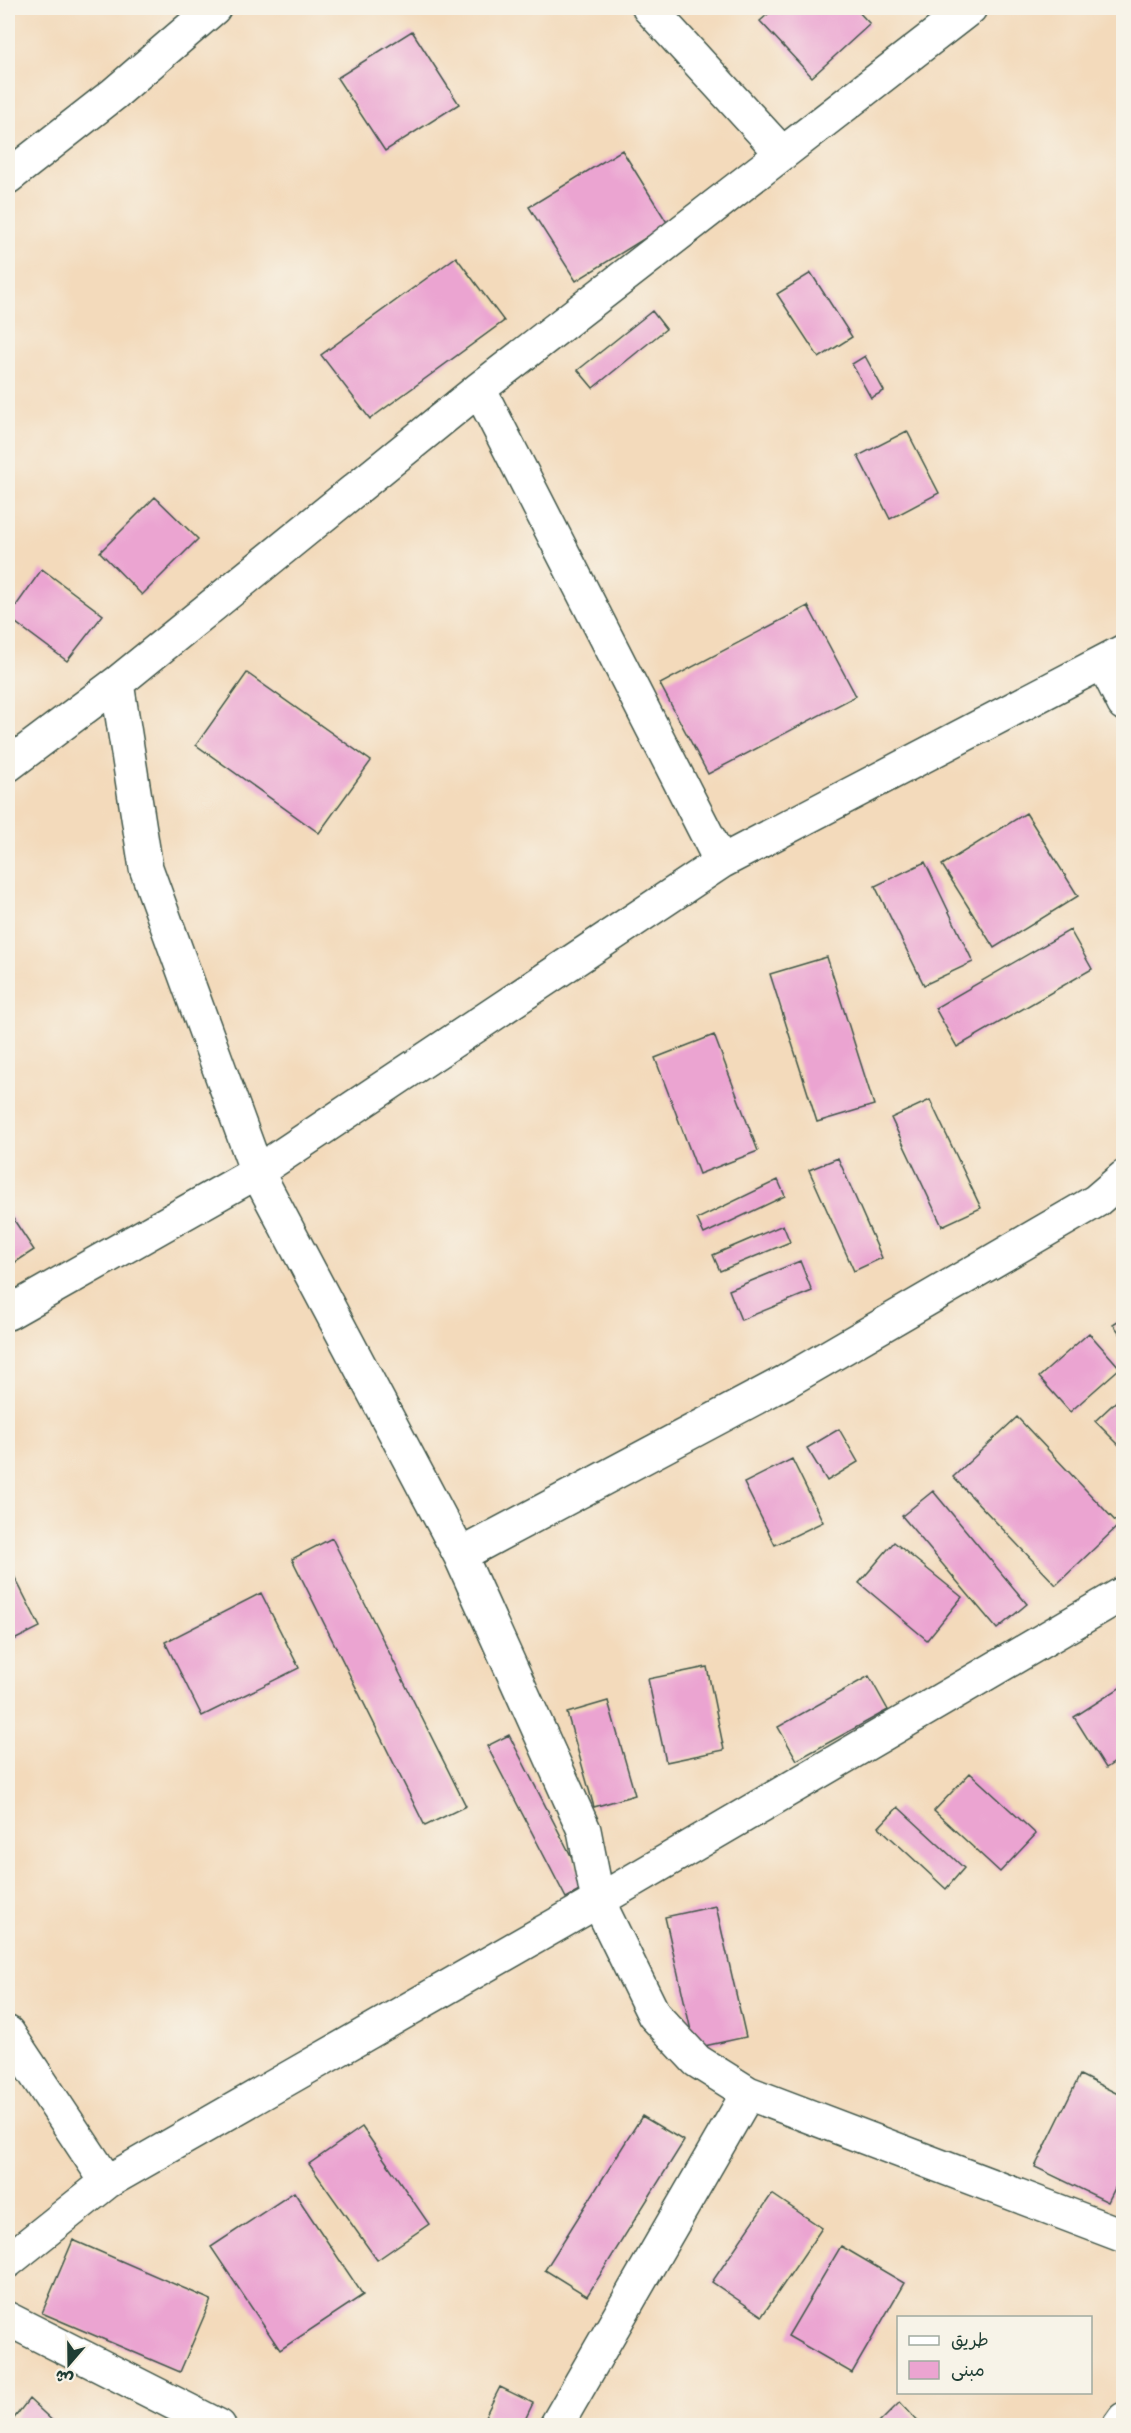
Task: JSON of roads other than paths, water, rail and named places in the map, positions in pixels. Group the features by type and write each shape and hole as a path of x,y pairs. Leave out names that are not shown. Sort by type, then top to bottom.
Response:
{"street":[{"path":"8,177 114,94 214,8"},
{"path":"649,8 781,152"},
{"path":"8,765 117,683 479,389 781,152 970,8"},
{"path":"479,389 721,862"},
{"path":"8,1313 258,1172 721,862 1113,657 1124,705"},
{"path":"117,683 146,868 258,1172 460,1555 584,1830 598,1901 654,2015 697,2061 748,2093 1124,2236"},
{"path":"460,1555 785,1382 1096,1202 1124,1177"},
{"path":"8,2261 107,2182 598,1901 1124,1593"},
{"path":"8,2033 107,2182"},
{"path":"569,2421 748,2093"},
{"path":"8,2319 219,2426"},
{"path":"1119,2426 1124,2419"}]}
